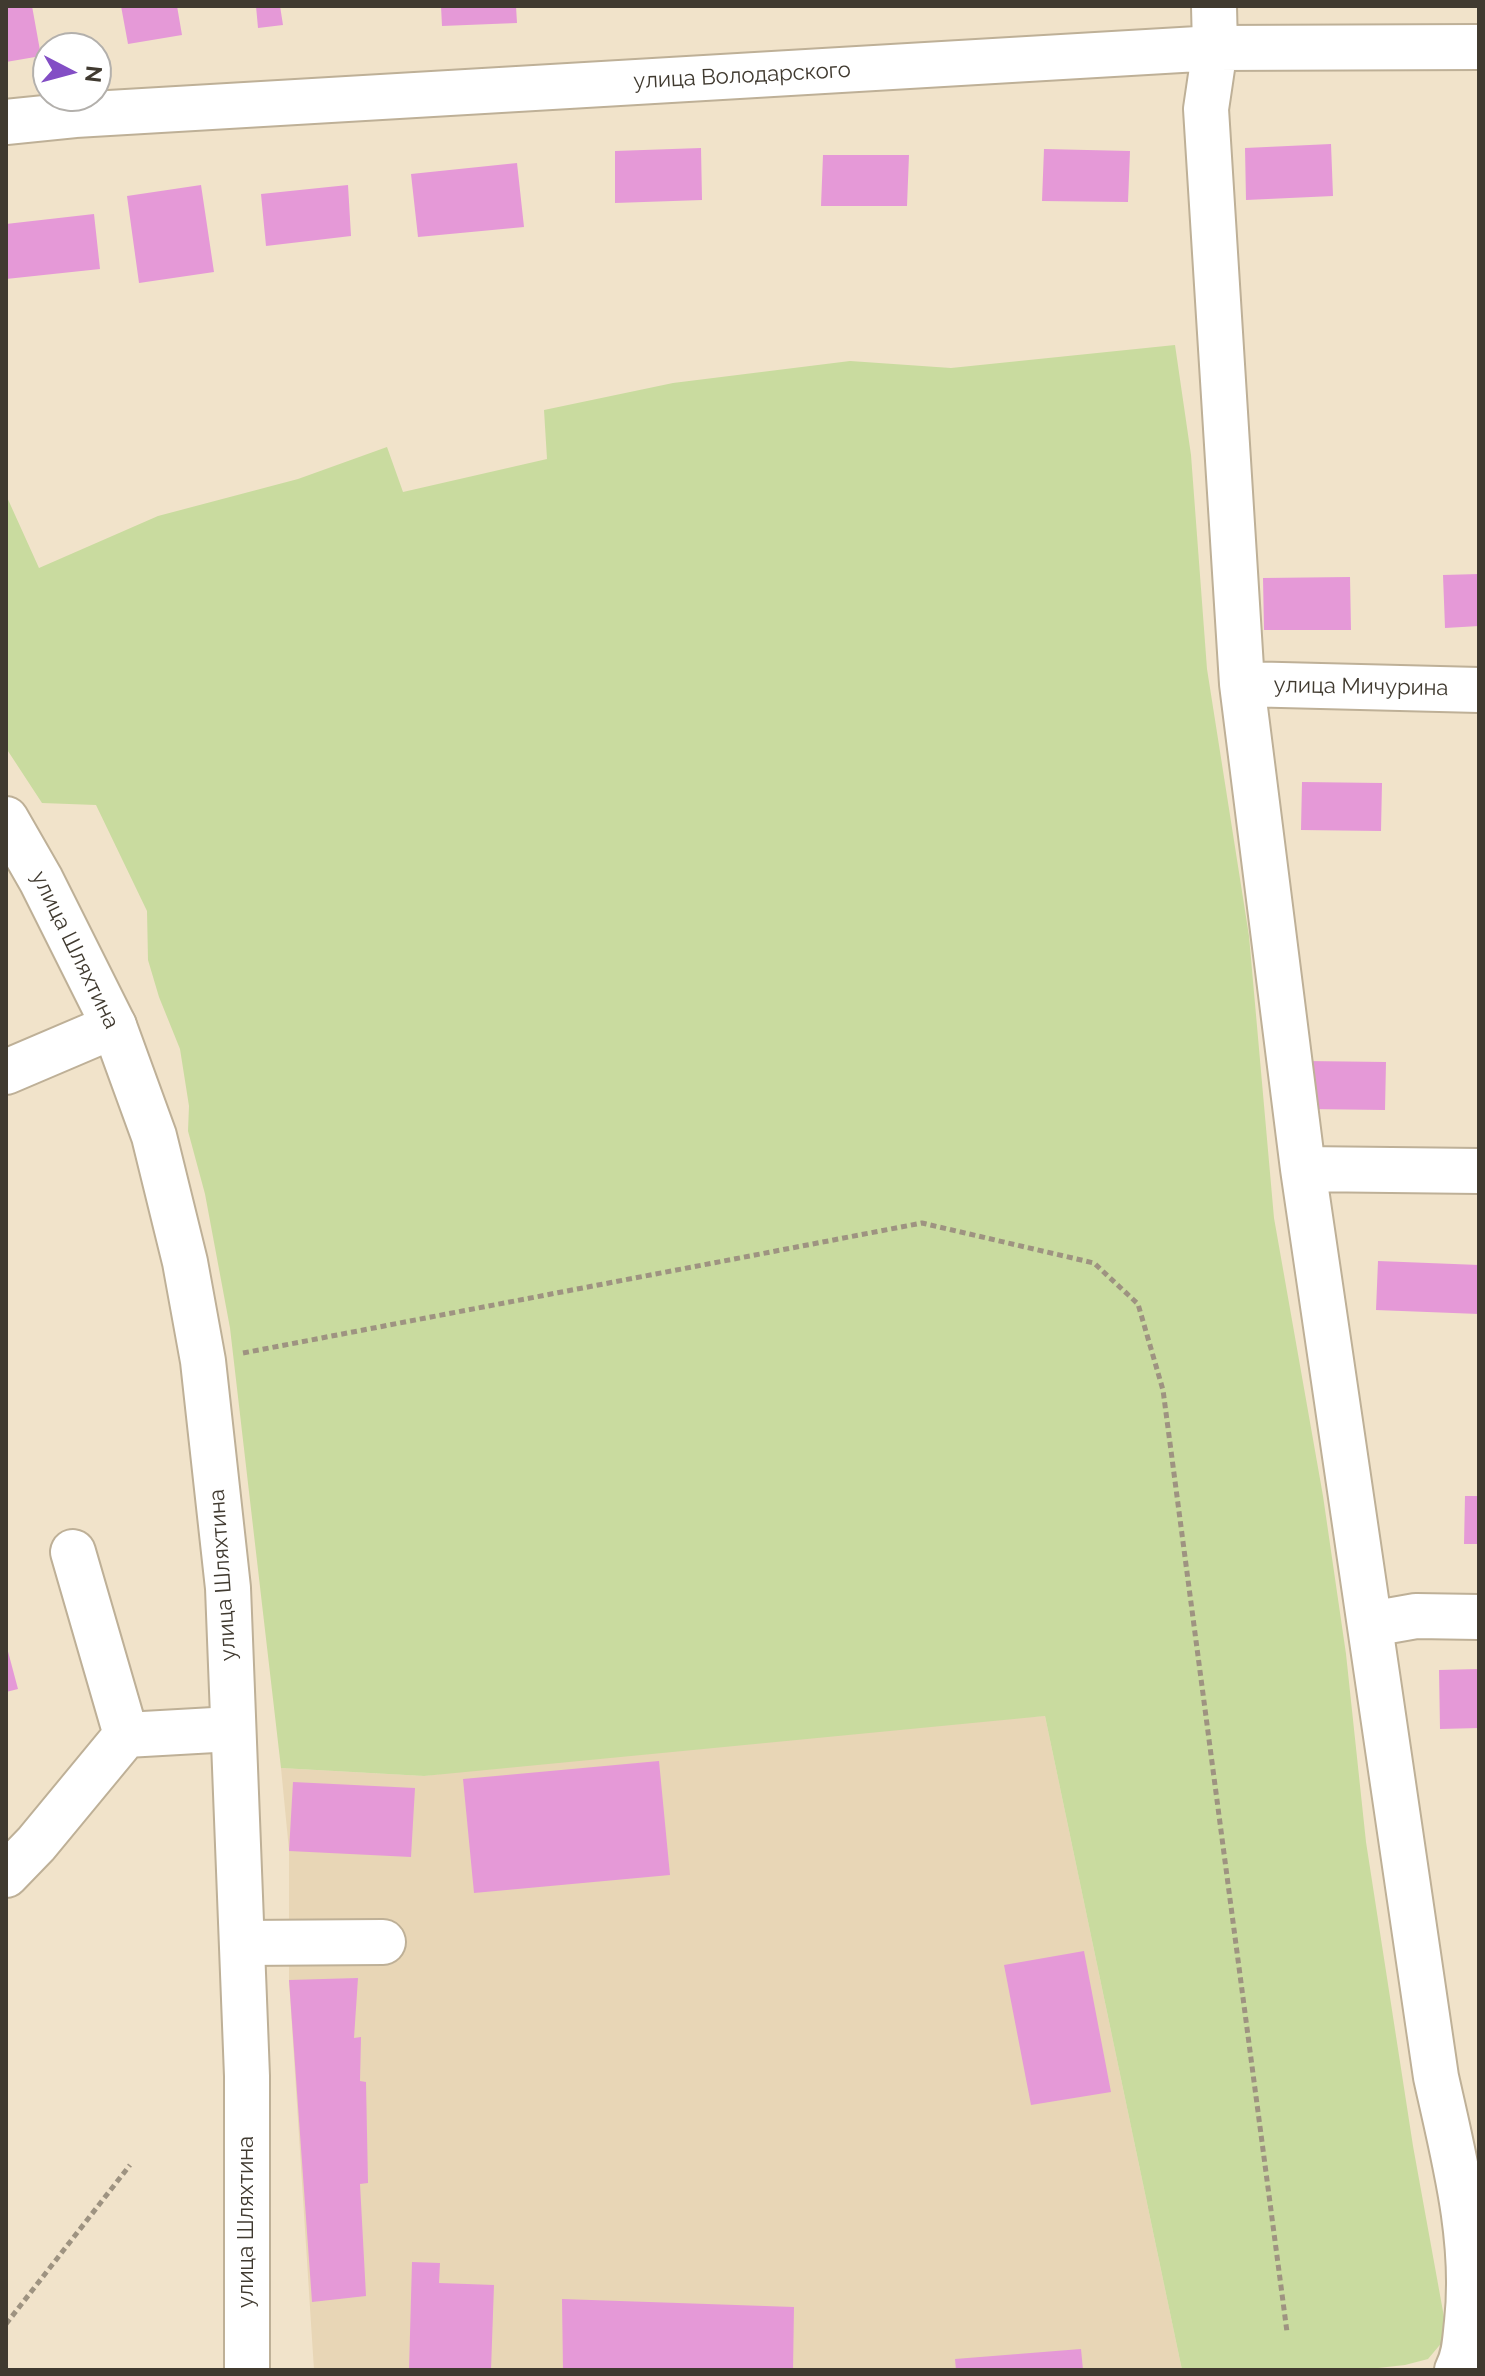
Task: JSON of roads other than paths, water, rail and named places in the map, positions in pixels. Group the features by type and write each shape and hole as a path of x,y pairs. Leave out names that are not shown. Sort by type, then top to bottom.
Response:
{"street":[{"name":"улица Володарского","path":"6,122 1215,27 1479,47"},
{"path":"1215,27 1206,109 1242,684 1303,1169 1436,2077 1470,2186 1470,2292 1463,2358 1457,2370"},
{"name":"улица Мичурина","path":"1242,684 1479,690"},
{"name":"улица Шляхтина","path":"6,819 41,880 114,1026 154,1136 185,1262 203,1361 228,1588 247,2076 247,2370"},
{"path":"6,1072 114,1026"},
{"path":"1303,1169 1479,1171"},
{"path":"73,1552 126,1735"},
{"path":"1371,1624 1416,1616 1479,1617"},
{"path":"6,1875 36,1844 126,1735 232,1729"},
{"path":"242,1943 383,1942"}]}
